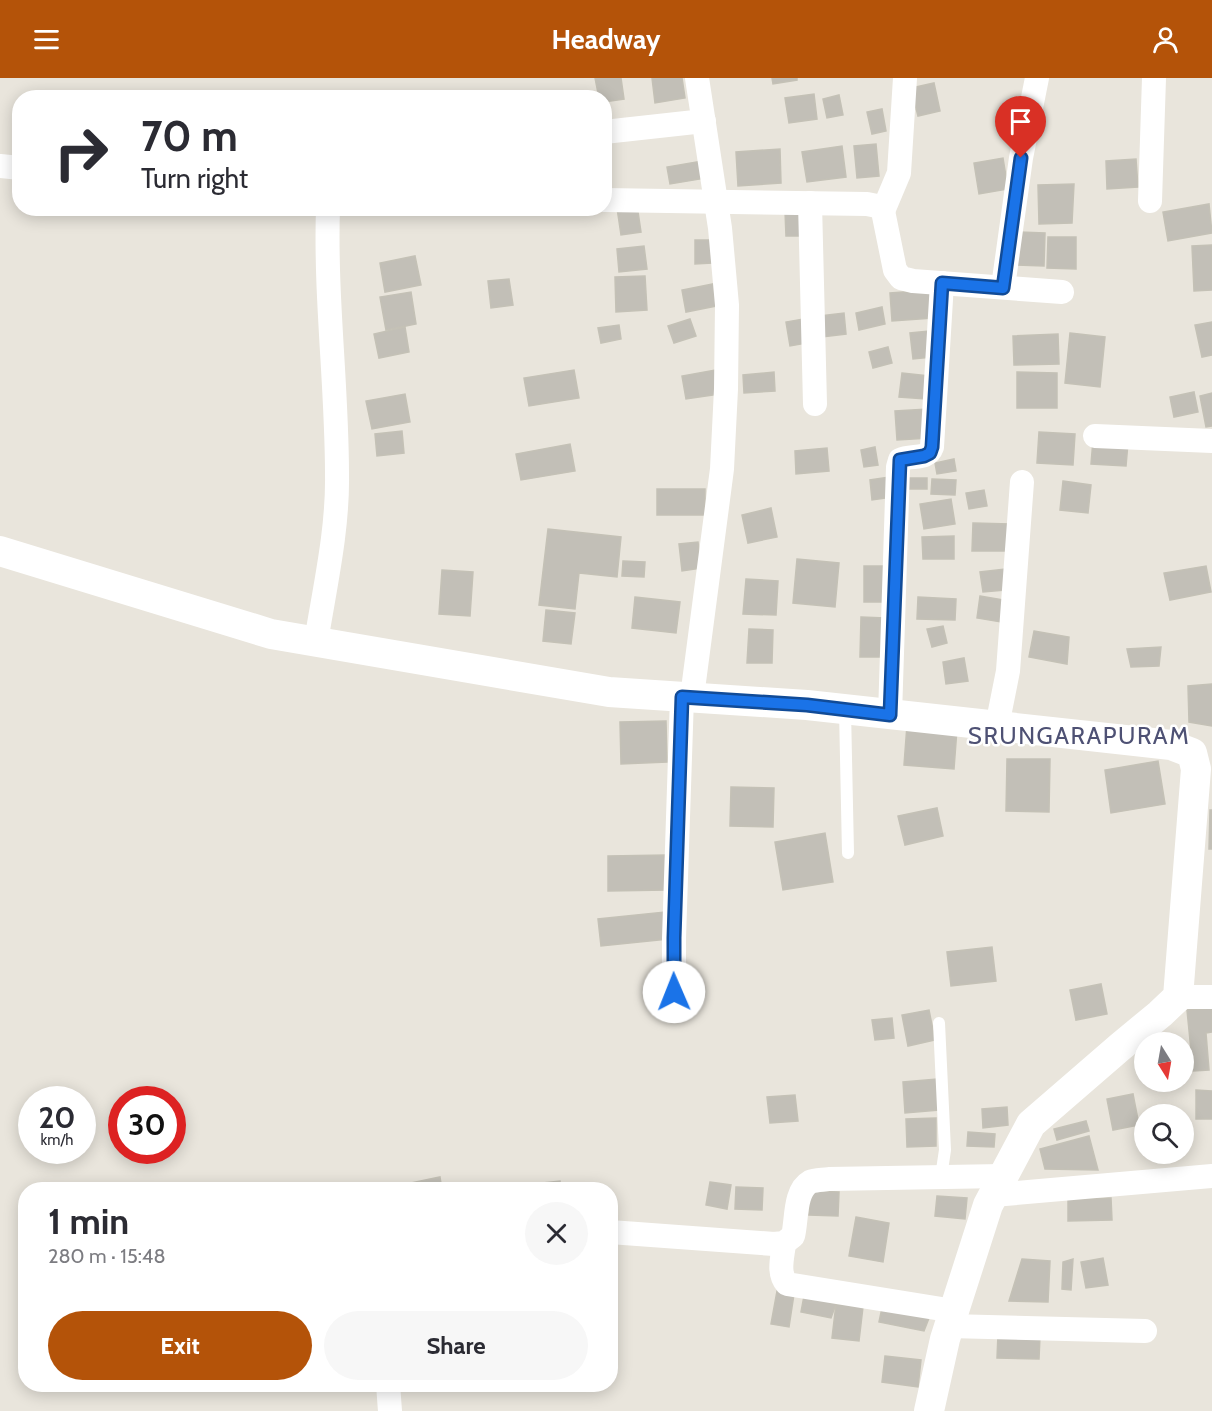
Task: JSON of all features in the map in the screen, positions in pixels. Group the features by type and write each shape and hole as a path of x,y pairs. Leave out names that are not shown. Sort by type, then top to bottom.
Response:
{"street":[{"path":"674,992 674,938 687,697 722,469 726,389 727,305 716,202 697,78"},
{"path":"905,78 898,173 883,212 895,270 901,278 913,281 1062,292"},
{"path":"1003,288 1021,158 1037,78"},
{"path":"1150,201 1154,78"},
{"path":"612,131 704,121"},
{"path":"612,200 867,204 877,206 883,212"},
{"path":"810,203 815,404"},
{"path":"316,642 335,520 338,474 329,312 328,216"},
{"path":"890,715 898,467 900,460 924,456 930,453 932,447 942,283"},
{"path":"1095,436 1212,441"},
{"path":"997,726 1008,671 1022,482"},
{"path":"0,551 271,634 609,692 845,710 1171,745 1202,754 1196,769 1178,997 1031,1124 988,1205 952,1319 929,1411"},
{"path":"1178,997 1212,997"},
{"path":"618,1233 784,1243 793,1236 799,1198 804,1187 811,1182 829,1179 940,1177 998,1185 1212,1176"},
{"path":"784,1243 781,1269 782,1279 787,1284 952,1319 1145,1331"},
{"path":"389,1392 390,1411"}],"lane":[{"path":"845,710 848,853"},
{"path":"939,1023 945,1149 940,1177"}],"building":[{"path":"595,78 621,78 624,99 612,101 612,90 597,90"},
{"path":"652,78 682,78 685,98 655,103"},
{"path":"772,78 797,78 797,80 773,84"},
{"path":"934,83 940,111 918,116 911,88"},
{"path":"814,94 817,119 789,123 785,98"},
{"path":"839,95 843,115 827,118 823,99"},
{"path":"882,109 886,131 872,134 867,112"},
{"path":"876,144 879,176 857,178 854,146"},
{"path":"842,146 846,177 807,182 802,152"},
{"path":"780,149 781,183 738,186 736,152"},
{"path":"1003,158 1008,189 979,194 974,163"},
{"path":"1136,159 1138,187 1107,189 1106,161"},
{"path":"702,161 706,178 670,184 667,167"},
{"path":"1074,184 1072,223 1039,224 1038,185"},
{"path":"1209,204 1212,233 1168,241 1163,212"},
{"path":"637,205 641,232 621,235 617,208"},
{"path":"802,210 802,236 786,236 785,211"},
{"path":"1019,232 1045,233 1044,266 1017,265"},
{"path":"1048,237 1076,237 1076,269 1047,268"},
{"path":"695,240 711,240 712,263 695,264"},
{"path":"1212,245 1212,290 1194,291 1192,246"},
{"path":"644,246 647,269 619,272 617,249"},
{"path":"415,256 421,285 385,292 380,263"},
{"path":"645,276 647,310 616,312 615,277"},
{"path":"509,279 513,305 491,308 488,281"},
{"path":"713,284 717,306 686,312 682,290"},
{"path":"931,290 933,318 892,321 890,293"},
{"path":"411,292 416,324 386,330 380,297"},
{"path":"882,307 885,324 859,330 856,313"},
{"path":"844,313 846,334 822,337 820,316"},
{"path":"690,319 696,336 674,343 668,326"},
{"path":"803,319 807,343 790,346 786,322"},
{"path":"1212,322 1212,355 1202,357 1195,325"},
{"path":"619,325 621,339 601,343 598,328"},
{"path":"405,327 409,352 379,358 374,334"},
{"path":"929,331 932,357 913,359 910,333"},
{"path":"1070,333 1105,337 1100,387 1065,383"},
{"path":"1058,334 1059,364 1014,365 1013,336"},
{"path":"888,347 892,363 873,368 869,352"},
{"path":"574,370 579,398 529,406 524,378"},
{"path":"715,370 719,394 686,399 682,376"},
{"path":"774,372 775,391 744,393 743,375"},
{"path":"1017,372 1057,373 1057,408 1017,408"},
{"path":"902,373 929,376 926,399 899,397"},
{"path":"1194,392 1198,412 1174,417 1170,397"},
{"path":"1212,393 1212,426 1206,427 1200,396"},
{"path":"405,394 410,422 372,429 366,401"},
{"path":"928,409 930,438 897,440 895,411"},
{"path":"402,431 404,453 377,456 375,434"},
{"path":"1039,432 1075,434 1073,465 1037,463"},
{"path":"1093,440 1128,443 1126,466 1091,464"},
{"path":"570,444 575,471 521,480 516,454"},
{"path":"875,447 878,465 864,467 861,450"},
{"path":"827,448 829,471 796,474 795,451"},
{"path":"954,459 956,471 937,474 935,463"},
{"path":"889,477 892,497 872,500 870,480"},
{"path":"908,478 927,478 927,489 908,489"},
{"path":"932,479 956,480 955,495 931,494"},
{"path":"1063,481 1091,485 1088,513 1060,510"},
{"path":"657,489 705,489 705,515 657,515"},
{"path":"984,490 987,506 969,509 966,493"},
{"path":"951,499 955,524 924,529 920,504"},
{"path":"771,508 777,537 748,543 742,515"},
{"path":"973,523 1010,524 1010,551 972,551"},
{"path":"548,529 621,537 617,577 579,573 575,609 539,605"},
{"path":"954,536 954,559 923,559 922,537"},
{"path":"698,542 701,568 682,571 679,544"},
{"path":"797,559 839,563 835,607 793,603"},
{"path":"623,561 645,562 644,577 622,576"},
{"path":"864,566 883,566 883,602 864,602"},
{"path":"1206,566 1211,592 1170,600 1164,573"},
{"path":"1005,569 1005,590 983,592 980,572"},
{"path":"442,570 473,572 470,616 439,614"},
{"path":"746,579 778,581 776,615 743,614"},
{"path":"980,596 1004,600 1001,622 977,618"},
{"path":"635,597 680,602 676,633 632,628"},
{"path":"918,597 956,599 955,620 917,619"},
{"path":"546,610 575,613 571,644 543,641"},
{"path":"861,617 885,618 884,657 860,657"},
{"path":"943,626 947,643 932,647 927,629"},
{"path":"749,629 773,630 772,663 747,663"},
{"path":"1034,631 1069,637 1067,664 1029,657"},
{"path":"1161,647 1159,666 1131,667 1127,649"},
{"path":"964,658 968,681 946,684 943,662"},
{"path":"1212,684 1212,726 1189,722 1188,686"},
{"path":"666,721 667,762 621,764 620,722"},
{"path":"907,725 957,729 954,769 904,765"},
{"path":"1007,759 1050,759 1049,812 1006,811"},
{"path":"1158,761 1165,804 1111,813 1105,770"},
{"path":"731,787 774,788 773,827 730,826"},
{"path":"937,808 943,836 905,845 898,816"},
{"path":"1210,810 1212,810 1212,849 1209,849"},
{"path":"825,833 833,882 783,890 775,842"},
{"path":"667,855 667,890 608,891 608,856"},
{"path":"665,912 668,939 601,946 598,919"},
{"path":"992,947 996,981 951,986 947,952"},
{"path":"1101,984 1107,1014 1076,1020 1070,990"},
{"path":"1212,1008 1212,1032 1206,1033 1209,1070 1194,1071 1194,1032 1189,1032 1187,1010"},
{"path":"929,1010 935,1040 908,1046 902,1015"},
{"path":"892,1018 894,1038 875,1040 872,1020"},
{"path":"937,1079 939,1110 905,1113 903,1082"},
{"path":"1196,1090 1212,1091 1212,1119 1196,1119"},
{"path":"1133,1094 1134,1126 1113,1130 1107,1099"},
{"path":"795,1095 798,1121 770,1123 767,1097"},
{"path":"1007,1107 1008,1125 983,1128 982,1109"},
{"path":"936,1118 936,1146 907,1147 906,1119"},
{"path":"1086,1121 1089,1131 1057,1140 1054,1129"},
{"path":"968,1132 995,1134 994,1147 967,1146"},
{"path":"1089,1136 1098,1170 1045,1169 1040,1149"},
{"path":"440,1177 441,1182 416,1182"},
{"path":"710,1182 731,1185 727,1209 706,1205"},
{"path":"736,1187 763,1188 762,1210 735,1209"},
{"path":"810,1191 839,1192 838,1216 809,1215"},
{"path":"937,1196 967,1198 965,1219 935,1216"},
{"path":"1111,1198 1112,1220 1068,1221 1068,1199"},
{"path":"856,1217 889,1223 883,1262 849,1256"},
{"path":"1103,1258 1108,1285 1086,1288 1081,1262"},
{"path":"1022,1259 1050,1261 1048,1302 1009,1301"},
{"path":"1073,1259 1071,1290 1062,1289 1063,1262"},
{"path":"777,1291 794,1294 789,1327 771,1324"},
{"path":"804,1296 836,1304 831,1318 801,1312"},
{"path":"836,1304 863,1307 859,1341 832,1338"},
{"path":"882,1308 929,1318 924,1331 879,1322"},
{"path":"998,1334 1040,1336 1039,1359 997,1358"},
{"path":"885,1356 921,1360 918,1387 882,1382"}],"district":[{"name":"SRUNGARAPURAM","path":"1079,735"}],"route":[{"path":"674,992 682,697 807,705 890,715 898,467 900,460 924,456 930,453 932,447 942,283 1003,288 1021,158"}]}
